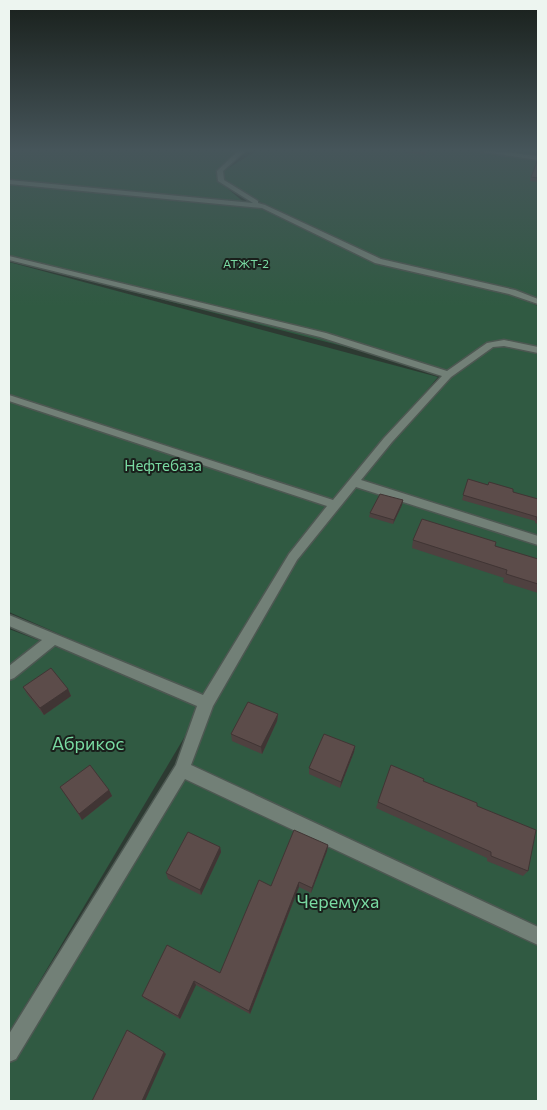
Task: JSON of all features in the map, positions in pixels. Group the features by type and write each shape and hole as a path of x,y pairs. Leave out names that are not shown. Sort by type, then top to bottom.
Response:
{"lane":[{"path":"229,203 263,206"},
{"path":"257,203 378,261 512,292 538,302"},
{"path":"9,258 323,335 448,375"},
{"path":"9,1052 182,769 206,703 293,557 388,440 448,375 490,345 504,343 538,350"},
{"path":"9,398 336,505"},
{"path":"354,482 538,541"},
{"path":"9,620 206,703"},
{"path":"9,674 54,638"},
{"path":"182,769 538,936"}],"green space":[{"name":"АТЖТ-2","path":"9,203 218,203 262,207 378,263 513,295 538,306 538,348 501,340 485,343 447,373 9,260"},
{"path":"262,203 538,203 538,300 382,262"},
{"name":"Нефтебаза","path":"9,262 438,377 289,555 203,697 9,612"},
{"name":"Черемуха","path":"504,343 538,351 538,1101 9,1101 9,1052 182,769 206,703 293,557 448,375 490,345"},
{"name":"Абрикос","path":"9,629 204,704 9,1033"}],"building":[{"path":"468,479 488,485 489,482 513,489 513,492 538,499 538,520 536,519 537,517 463,495"},
{"path":"380,494 403,500 394,520 370,513"},
{"path":"422,519 496,542 495,546 538,559 538,584 506,574 507,570 413,540"},
{"path":"51,668 68,689 40,708 23,687"},
{"path":"248,702 278,714 261,747 231,734"},
{"path":"324,734 355,746 341,782 309,768"},
{"path":"90,765 109,790 79,814 60,787"},
{"path":"391,765 424,779 423,781 477,803 477,806 536,830 528,871 491,856 491,852 378,802"},
{"path":"294,830 328,845 312,888 299,882 249,1011 194,981 178,1016 142,996 167,945 220,973 259,880 271,886"},
{"path":"188,832 220,847 200,890 166,873"},
{"path":"127,1030 164,1052 142,1101 92,1101"}]}
